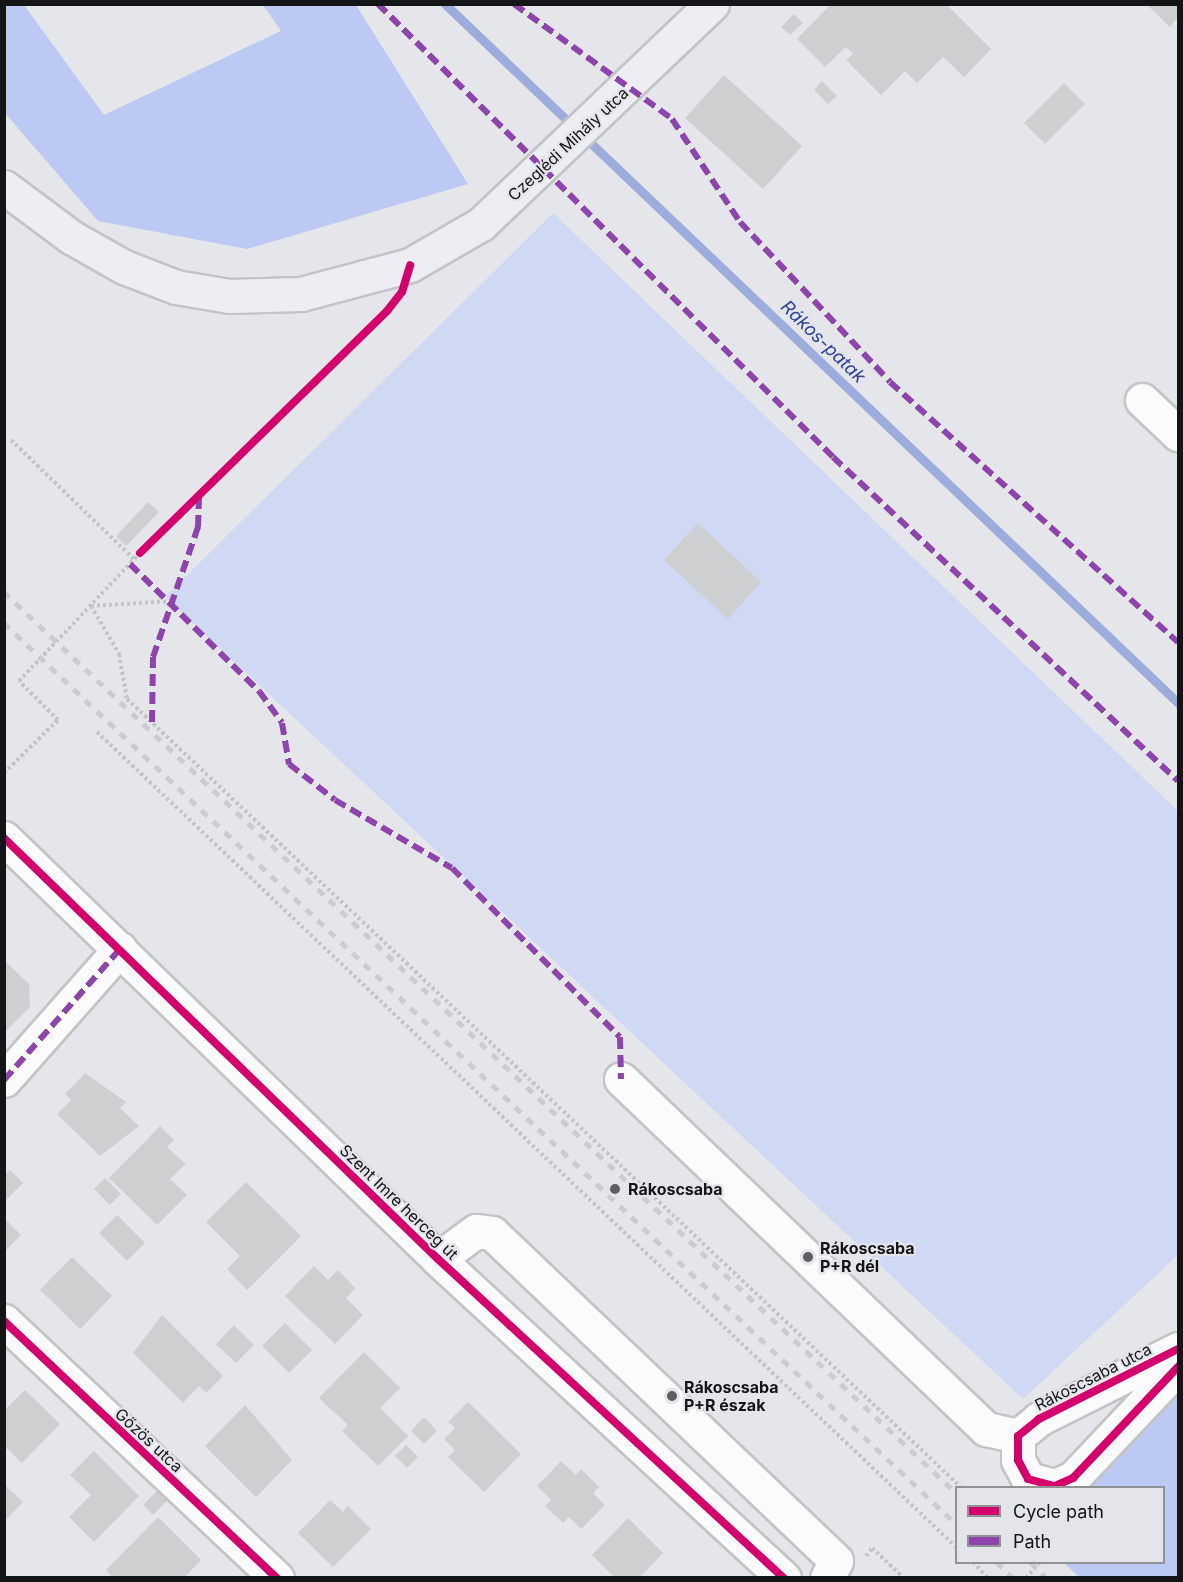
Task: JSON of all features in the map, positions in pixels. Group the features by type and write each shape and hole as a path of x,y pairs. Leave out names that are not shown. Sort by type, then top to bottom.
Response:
{"main road":[{"name":"Czeglédi Mihály utca","path":"4,187 71,237 124,267 176,288 229,296 301,294 410,265 481,224 616,101 712,4"}],"street":[{"path":"1142,400 1179,434"},
{"name":"Szent Imre herceg út","path":"4,838 438,1259 784,1578"},
{"path":"4,1080 120,949"},
{"path":"621,1079 986,1429 1018,1436 1018,1460 1028,1479 1055,1486 1072,1478 1179,1367"},
{"path":"438,1259 476,1231 492,1233 836,1561 827,1578"},
{"name":"Gőzös utca","path":"4,1321 277,1578"},
{"name":"Rákoscsaba utca","path":"1018,1436 1039,1419 1179,1349"}],"path":[{"path":"10,440 134,560"},
{"path":"4,773 58,720 19,681 149,545"},
{"path":"91,606 172,601"},
{"path":"91,606 119,654 127,699 960,1486"},
{"path":"97,732 955,1545"},
{"path":"860,1562 872,1548 904,1578"},
{"path":"974,1564 988,1578"},
{"path":"1026,1578 1039,1564"}],"shaded area":[{"path":"4,5 24,5 104,115 281,31 263,5 356,5 468,184 247,249 98,221 5,113"},
{"path":"553,213 1178,811 1178,1255 1023,1399 165,597"},
{"path":"1178,1387 1178,1577 1079,1577 1065,1564 1165,1564 1165,1486 1085,1486"}],"building":[{"path":"831,4 946,4 991,49 964,77 943,57 917,83 905,71 881,95 846,60 853,54 846,47 825,67 797,39"},
{"path":"1146,4 1178,4 1178,17 1170,27"},
{"path":"794,14 803,23 790,35 781,27"},
{"path":"724,75 802,146 763,189 685,118"},
{"path":"822,81 837,96 828,104 814,90"},
{"path":"1064,83 1085,104 1045,144 1024,123"},
{"path":"148,502 159,512 126,546 116,536"},
{"path":"698,523 761,582 728,619 664,560"},
{"path":"4,960 29,984 30,1007 4,1033"},
{"path":"85,1073 126,1102 120,1108 139,1126 100,1156 57,1114 71,1100 65,1094"},
{"path":"160,1126 174,1140 167,1147 186,1164 170,1179 187,1195 157,1225 109,1178"},
{"path":"10,1170 23,1183 4,1202 4,1176"},
{"path":"105,1178 121,1194 110,1205 94,1189"},
{"path":"246,1182 301,1236 247,1290 227,1269 240,1256 206,1222"},
{"path":"117,1215 145,1243 127,1261 99,1233"},
{"path":"4,1218 21,1235 4,1252"},
{"path":"72,1257 112,1296 80,1329 40,1290"},
{"path":"314,1266 328,1280 338,1270 355,1288 346,1298 363,1315 335,1344 285,1296"},
{"path":"162,1315 223,1376 206,1393 199,1386 183,1403 133,1353"},
{"path":"285,1323 312,1350 289,1373 262,1346"},
{"path":"234,1325 254,1345 236,1363 216,1344"},
{"path":"364,1352 400,1388 380,1408 408,1436 378,1466 342,1431 348,1425 319,1398"},
{"path":"25,1390 60,1424 22,1463 4,1446 4,1411"},
{"path":"468,1402 521,1454 484,1492 448,1457 455,1450 444,1439 455,1428 448,1422"},
{"path":"245,1405 292,1460 256,1497 205,1446"},
{"path":"424,1417 437,1431 424,1444 411,1431"},
{"path":"406,1445 418,1457 407,1468 395,1456"},
{"path":"94,1451 139,1496 94,1542 69,1517 91,1495 70,1475"},
{"path":"561,1461 576,1475 581,1469 599,1487 593,1493 605,1505 581,1529 569,1517 563,1523 545,1506 551,1500 537,1486"},
{"path":"4,1484 23,1502 7,1519 4,1517"},
{"path":"160,1488 170,1498 153,1515 143,1505"},
{"path":"330,1500 343,1512 348,1506 371,1529 333,1567 298,1533"},
{"path":"158,1517 201,1560 184,1578 113,1578 106,1570"},
{"path":"628,1518 663,1553 639,1578 615,1578 592,1555"}],"waterway":[{"name":"Rákos-patak","path":"445,4 1178,703"}],"railway":[{"path":"4,592 955,1492"},
{"path":"4,623 955,1523"},
{"path":"999,1564 1013,1578"},
{"path":"1033,1564 1046,1578"}],"marked path":[{"path":"378,4 833,457 1178,781"},
{"path":"514,4 672,119 740,222 890,382 1178,642"},
{"path":"152,722 153,657 198,527 199,496"},
{"path":"130,564 259,691 282,723 289,764 335,800 452,868 620,1037 621,1079"},
{"path":"4,1080 120,949"}],"cycle path":[{"path":"140,553 387,311 402,292 410,265"},
{"path":"4,838 438,1259 784,1578"},
{"path":"4,1321 277,1578"},
{"path":"1178,1349 1039,1419 1018,1436 1018,1460 1028,1479 1055,1486 1073,1478 1178,1367"}],"place":[{"name":"Rákoscsaba","path":"615,1189"},
{"name":"Rákoscsaba P+R dél","path":"808,1257"},
{"name":"Rákoscsaba P+R észak","path":"672,1396"}]}
